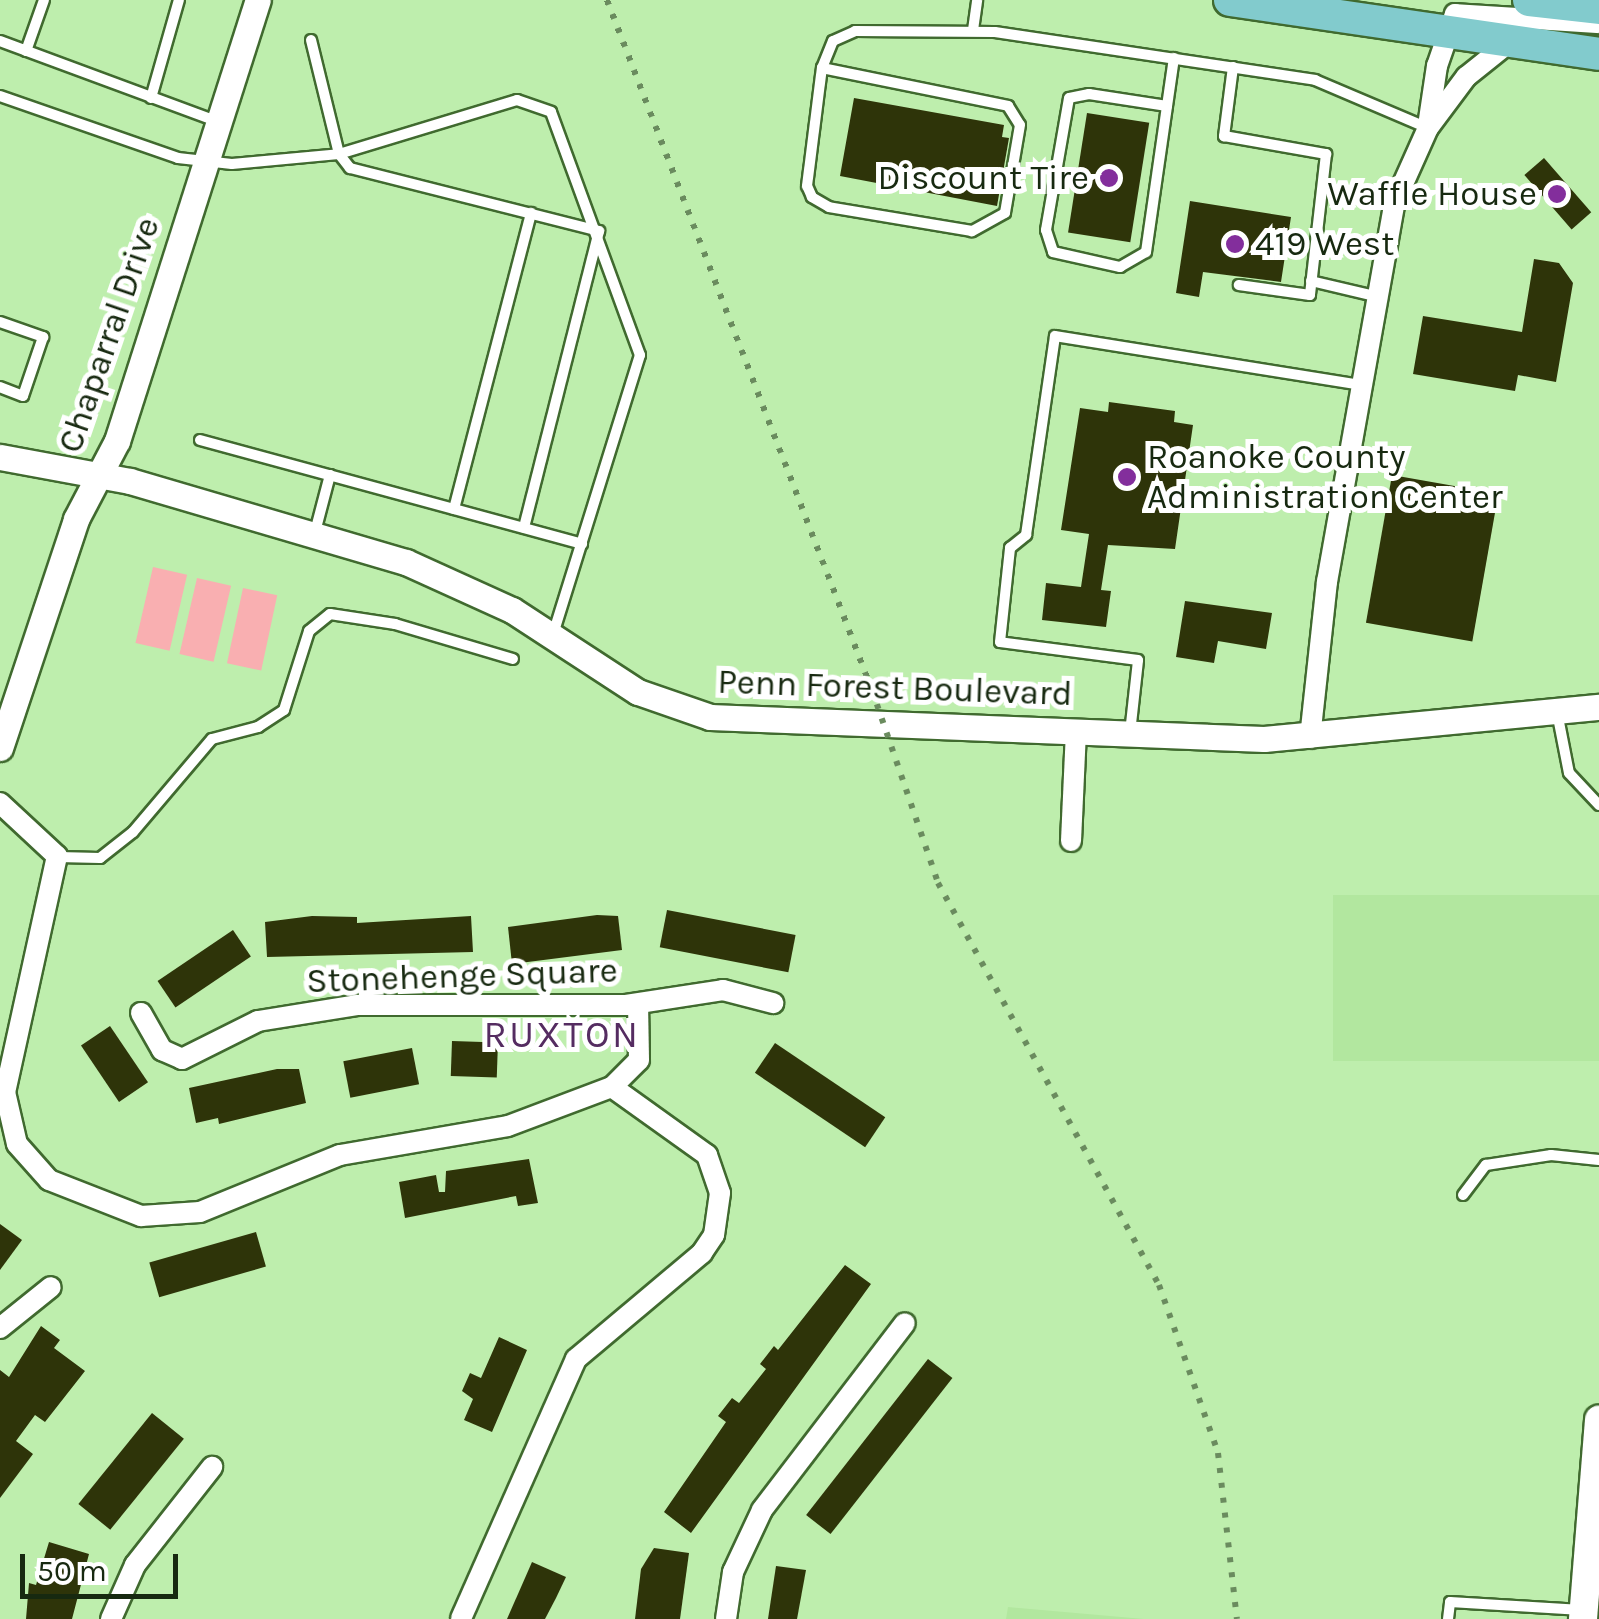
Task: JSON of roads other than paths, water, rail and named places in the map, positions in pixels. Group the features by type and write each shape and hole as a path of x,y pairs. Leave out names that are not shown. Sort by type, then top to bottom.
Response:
{"main road":[{"path":"1230,0 1599,54"},
{"path":"1529,0 1599,8"},
{"path":"1583,1614 1599,1420"}],"street":[{"name":"Chaparral Drive","path":"0,748 6,709 76,519 117,441 258,0"},
{"path":"1428,128 1447,32 1462,12 1599,22"},
{"path":"1310,738 1319,637 1375,296 1394,204 1428,128 1466,77 1511,41"},
{"name":"Penn Forest Boulevard","path":"0,457 98,476 314,535 460,584 552,635 638,692 710,718 1310,738 1599,707"},
{"path":"1071,841 1076,731"},
{"path":"0,804 57,856 8,1060 9,1124 24,1155 49,1180 114,1209 155,1216 200,1212 340,1155 508,1126 612,1087 707,1155 720,1193 720,1216 702,1253 576,1359 461,1619"},
{"name":"Stonehenge Square","path":"141,1013 162,1050 182,1059 258,1021 299,1010 638,1004 723,990 773,1003"},
{"name":"Stonehenge Square","path":"612,1087 639,1060 638,1004"},
{"path":"0,1328 51,1287"},
{"path":"726,1619 733,1572 762,1510 905,1323"},
{"path":"110,1619 135,1565 212,1468"}],"lane":[{"path":"26,51 44,0"},
{"path":"151,98 180,0"},
{"path":"973,30 977,0"},
{"path":"822,68 1008,106 1020,125 1006,213 972,231 828,207 812,197 806,186 822,68 833,41 855,30 973,30 1174,58 1334,84 1428,128"},
{"path":"310,40 339,154 350,168 599,231"},
{"path":"0,41 219,122"},
{"path":"1168,106 1089,94 1069,98 1046,230 1053,252 1120,267 1140,260 1168,106 1174,58"},
{"path":"1233,67 1224,136 1326,154 1310,295 1239,285"},
{"path":"0,96 205,163 339,154 412,129 531,101 559,124 640,355 552,635"},
{"path":"454,509 531,213"},
{"path":"524,528 599,231"},
{"path":"1311,281 1375,296"},
{"path":"0,322 44,338 24,396 0,388"},
{"path":"1130,734 1138,660 1000,642 1010,548 1022,545 1026,535 1055,336 1360,384"},
{"path":"200,440 582,544"},
{"path":"314,535 330,475"},
{"path":"57,856 74,862 100,858 133,832 204,745 284,710 309,631 330,614 395,624 513,659"},
{"path":"1557,711 1569,774 1599,805"},
{"path":"1463,1195 1486,1165 1551,1155 1599,1160"},
{"path":"1448,1619 1450,1602 1583,1614"}],"railway":[{"path":"607,0 872,690 938,883 1159,1285 1218,1453 1237,1619"}],"place":[{"name":"Discount Tire","path":"1109,178"},
{"name":"Waffle House","path":"1557,194"},
{"name":"419 West","path":"1235,244"},
{"name":"Roanoke County Administration Center","path":"1127,477"}],"district":[{"name":"RUXTON","path":"562,1035"}]}
